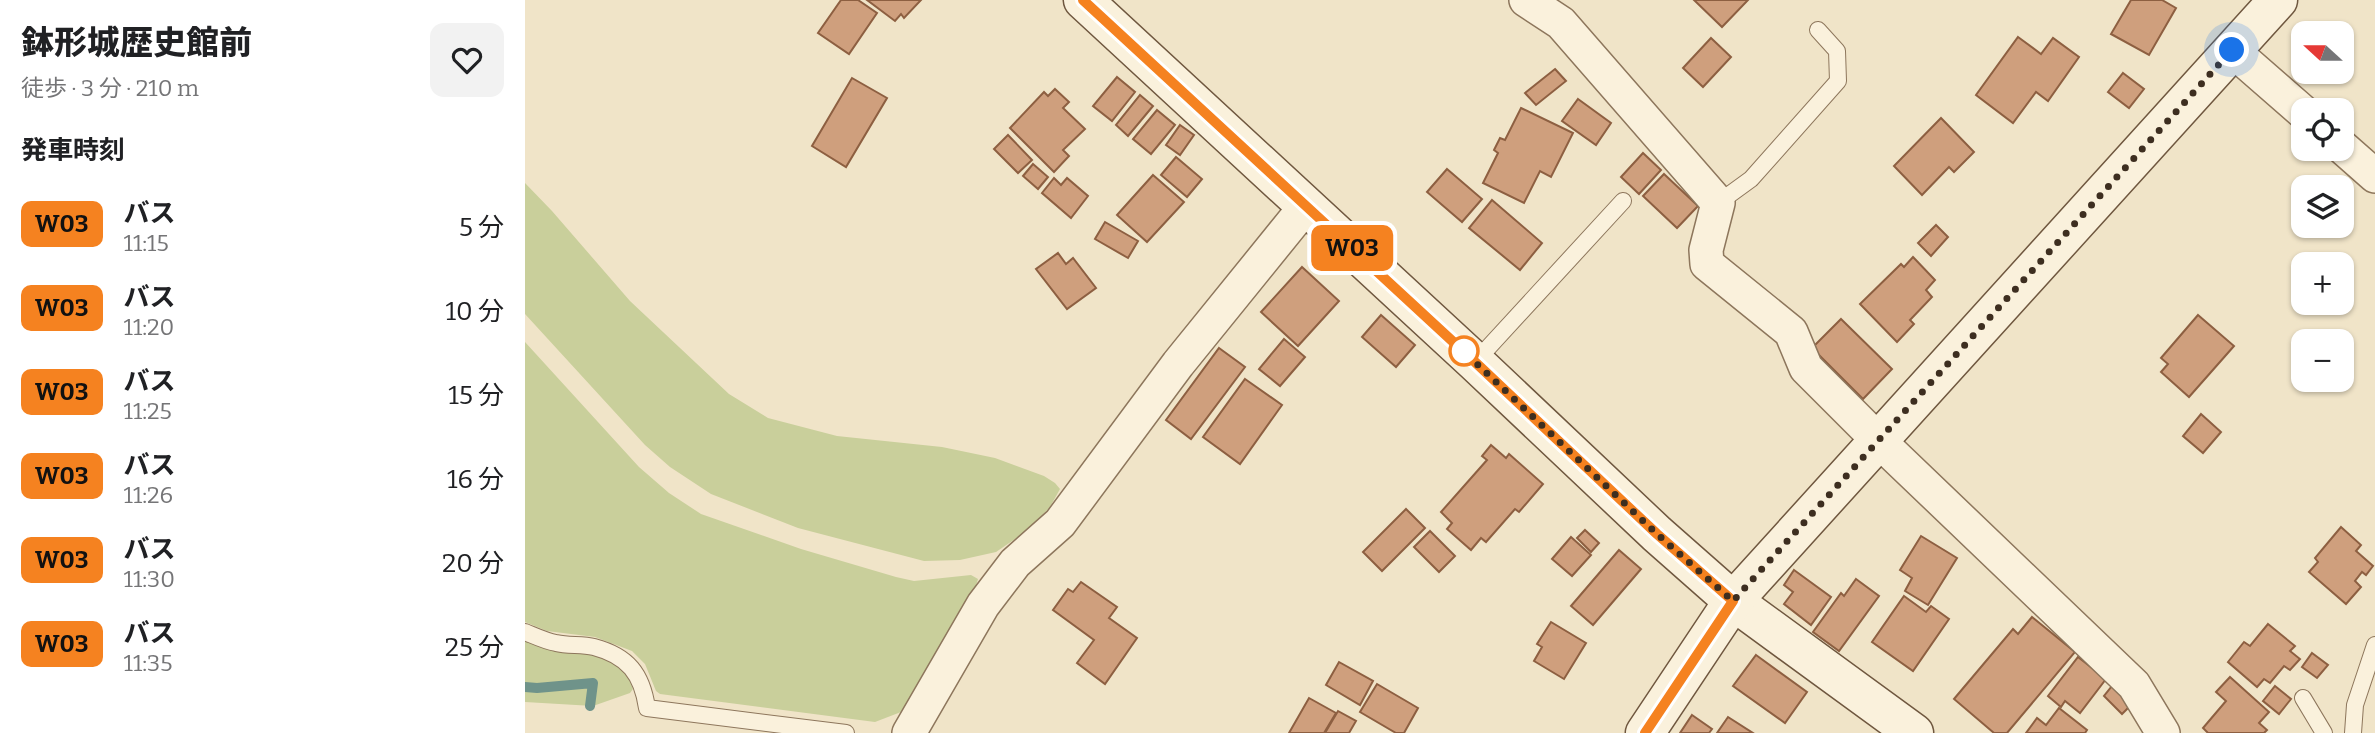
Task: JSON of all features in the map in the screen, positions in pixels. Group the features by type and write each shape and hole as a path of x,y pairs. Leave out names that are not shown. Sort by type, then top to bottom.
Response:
{"main road":[{"path":"1083,0 1657,534 1733,601 1914,733"},
{"path":"1645,733 1733,601 2278,0"}],"street":[{"path":"1526,0 1561,23 1719,202 1706,250 1707,264 1791,332 1806,368 2134,685 2163,733"},
{"path":"2232,50 2291,102"},
{"path":"2354,157 2375,176"},
{"path":"909,733 983,605 1015,564 1060,523 1178,364 1306,206"}],"lane":[{"path":"1719,202 1751,179 1837,81 1837,51 1818,30"},
{"path":"1475,362 1623,201"},
{"path":"525,632 543,640 593,647 619,656 633,669 645,691 647,709 846,733"},
{"path":"2353,733 2355,705 2375,645"},
{"path":"2303,698 2324,733"}],"green space":[{"path":"525,183 630,301 729,394 768,418 837,436 942,447 995,458 1044,476 1055,483 1060,489 1050,507 1027,531 996,552 960,560 924,561 798,528 711,494 670,467 645,445 525,314"},
{"path":"525,342 639,467 669,493 701,514 801,549 896,577 914,581 971,575 978,579 975,589 901,712 875,722 660,694 656,691 645,664 632,651 595,637 547,631 525,622"},
{"path":"525,641 611,660 620,666 633,689 630,693 593,706 525,702"}],"building":[{"path":"841,0 858,0 877,13 849,54 818,33"},
{"path":"867,0 921,0 904,18 901,14 895,21"},
{"path":"1694,0 1748,0 1722,27"},
{"path":"2131,0 2162,0 2176,8 2149,55 2111,34"},
{"path":"2018,37 2041,54 2053,38 2079,57 2048,101 2036,92 2013,123 1976,95"},
{"path":"1711,38 1731,57 1703,87 1683,68"},
{"path":"1555,69 1566,81 1536,105 1525,93"},
{"path":"2123,73 2144,89 2129,108 2108,92"},
{"path":"1117,77 1135,92 1112,121 1093,106"},
{"path":"852,78 887,98 846,167 812,146"},
{"path":"1055,89 1069,102 1063,108 1085,129 1063,150 1069,156 1054,172 1010,128 1044,92 1048,96"},
{"path":"1140,95 1153,106 1128,136 1116,125"},
{"path":"1578,99 1611,123 1596,145 1562,121"},
{"path":"1521,108 1573,133 1551,177 1540,171 1524,203 1483,183 1498,153 1494,150 1500,138 1505,140"},
{"path":"1157,110 1175,125 1151,154 1133,139"},
{"path":"1941,118 1974,152 1954,172 1949,167 1922,195 1894,166"},
{"path":"1180,125 1194,135 1180,155 1166,145"},
{"path":"1008,135 1032,160 1018,173 994,149"},
{"path":"1643,153 1661,170 1639,194 1621,177"},
{"path":"1176,157 1202,179 1187,197 1161,175"},
{"path":"1033,164 1048,177 1038,189 1023,176"},
{"path":"1447,169 1482,199 1462,222 1427,192"},
{"path":"1664,174 1698,206 1677,228 1643,196"},
{"path":"1153,175 1184,202 1147,242 1117,215"},
{"path":"1054,178 1061,185 1067,178 1088,196 1071,218 1042,193"},
{"path":"1492,200 1542,243 1520,270 1469,228"},
{"path":"1105,222 1138,241 1128,258 1095,239"},
{"path":"1936,225 1948,237 1931,256 1918,243"},
{"path":"1058,253 1066,264 1073,258 1096,288 1067,309 1036,269"},
{"path":"1913,257 1935,280 1926,290 1932,297 1910,320 1914,324 1897,342 1860,304 1901,264 1904,267"},
{"path":"1302,267 1339,301 1298,346 1261,312"},
{"path":"1381,315 1415,345 1396,367 1362,337"},
{"path":"2198,315 2234,346 2189,397 2161,372 2168,364 2161,358"},
{"path":"1841,319 1892,369 1863,399 1812,348"},
{"path":"1284,339 1305,357 1280,386 1259,369"},
{"path":"1219,348 1245,367 1191,439 1166,420"},
{"path":"1245,379 1282,405 1240,464 1203,437"},
{"path":"2201,414 2221,432 2203,453 2183,436"},
{"path":"1491,445 1506,458 1509,454 1543,484 1519,512 1515,509 1486,542 1481,538 1471,550 1447,529 1452,523 1441,512 1487,460 1482,456"},
{"path":"1406,509 1425,528 1382,571 1363,552"},
{"path":"2341,527 2361,545 2356,551 2373,566 2366,575 2362,572 2355,581 2361,587 2346,604 2309,572 2318,562 2315,558"},
{"path":"1585,530 1599,543 1591,552 1577,538"},
{"path":"1430,531 1455,556 1439,572 1414,547"},
{"path":"1921,536 1957,558 1928,605 1905,591 1912,578 1900,570"},
{"path":"1571,537 1591,555 1572,576 1552,559"},
{"path":"1619,550 1641,569 1593,625 1571,606"},
{"path":"1794,570 1831,597 1811,625 1784,604 1793,592 1784,585"},
{"path":"1856,579 1879,596 1839,651 1813,632 1841,593 1844,596"},
{"path":"1081,582 1117,607 1109,618 1137,638 1105,684 1077,663 1094,640 1053,610 1068,589 1073,592"},
{"path":"1904,596 1926,612 1931,606 1949,619 1913,671 1872,642"},
{"path":"2032,617 2075,652 2007,733 1994,733 1954,699 2013,629 2018,634"},
{"path":"1551,622 1586,643 1564,679 1534,661 1542,647 1537,644"},
{"path":"2268,624 2295,646 2290,651 2300,659 2290,670 2284,666 2270,683 2264,679 2257,687 2228,662 2244,642 2250,646"},
{"path":"2312,653 2328,665 2317,678 2302,667"},
{"path":"1756,655 1807,692 1785,723 1733,686"},
{"path":"2078,657 2106,679 2080,713 2065,701 2061,707 2048,696"},
{"path":"1339,662 1373,681 1360,705 1326,685"},
{"path":"2230,677 2269,712 2259,723 2267,730 2264,733 2208,733 2203,728 2226,701 2216,692"},
{"path":"1377,684 1418,708 1404,733 1396,733 1360,712"},
{"path":"2112,686 2132,704 2122,714 2104,696"},
{"path":"2275,686 2291,699 2279,714 2263,701"},
{"path":"1309,698 1336,713 1324,733 1289,733"},
{"path":"2059,708 2087,730 2085,733 2026,733 2037,718 2046,725"},
{"path":"1338,711 1356,721 1349,733 1325,733"},
{"path":"1692,715 1712,729 1709,733 1680,733"},
{"path":"1728,717 1753,733 1717,733"}],"waterway":[{"path":"525,687 593,683 590,706"}],"bus line":[{"name":"W03","path":"1083,0 1657,534 1733,601 1645,733"}],"route":[{"path":"1464,351 1457,345 1657,534 1733,601 2232,50"}]}
